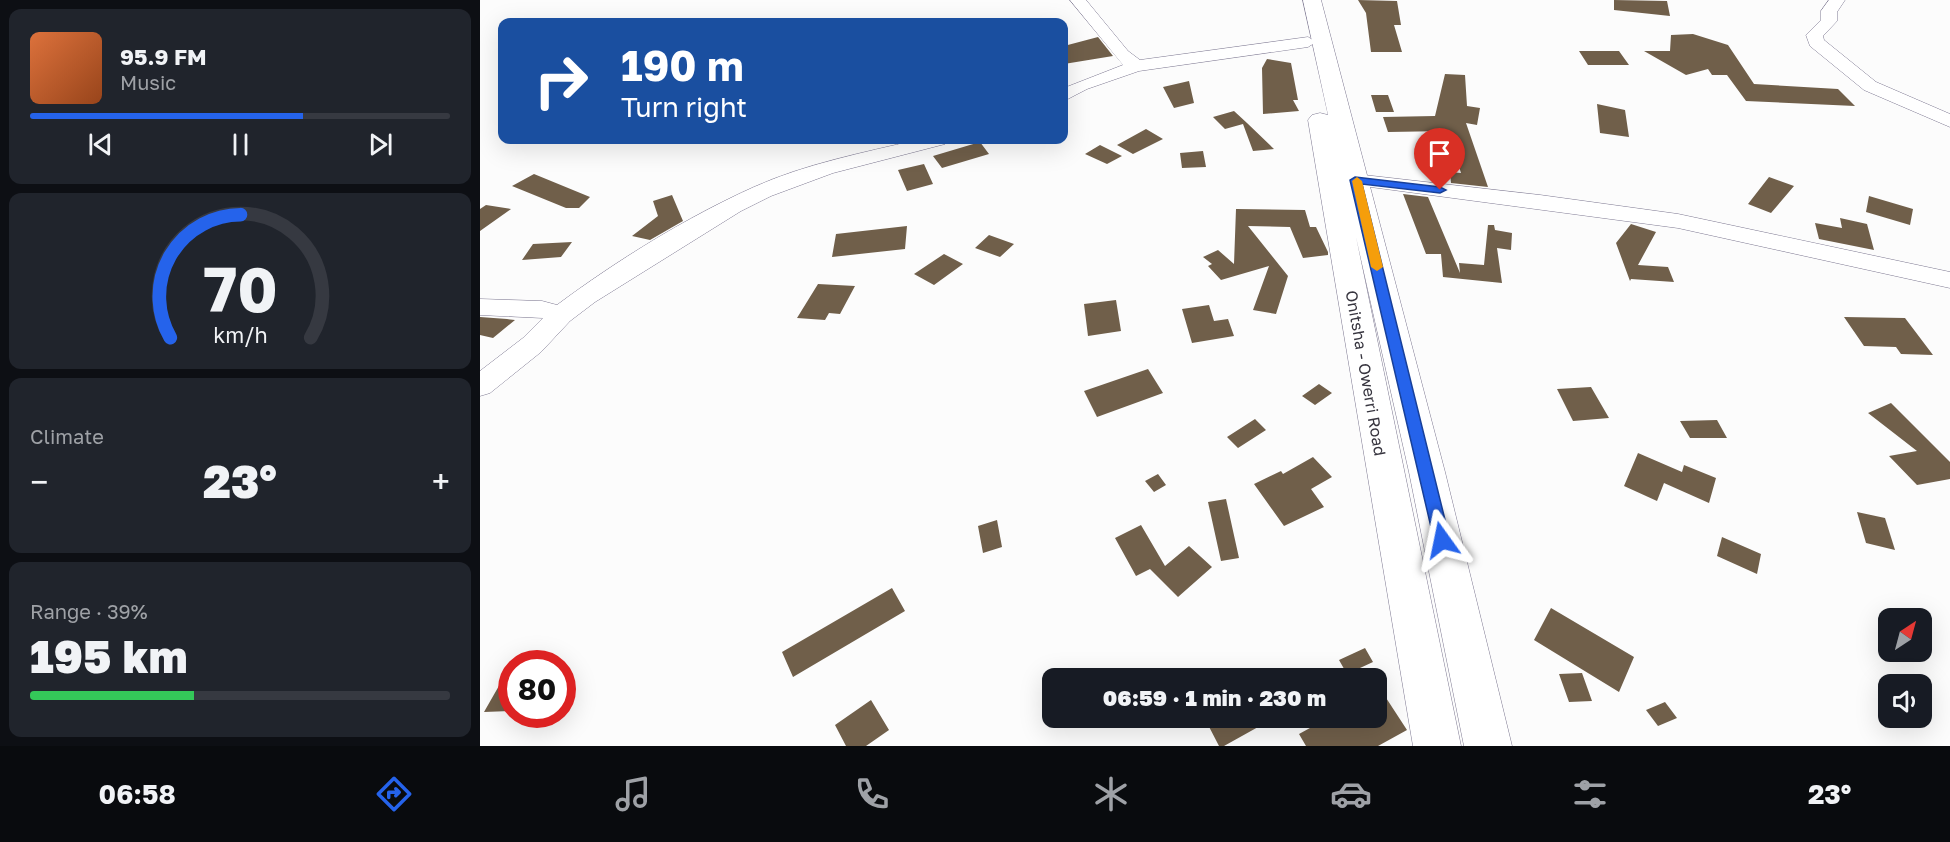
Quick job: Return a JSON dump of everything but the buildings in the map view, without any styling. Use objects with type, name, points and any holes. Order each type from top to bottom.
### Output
[{"type":"highway","name":"Onitsha - Owerri Road","points":[[1299,0],[1381,455],[1437,746]]},
{"type":"highway","name":"Onitsha - Owerri Road","points":[[1312,0],[1427,472],[1488,746]]},
{"type":"street","points":[[1078,0],[1122,55],[1136,66]]},
{"type":"street","points":[[1837,0],[1829,11],[1829,21],[1814,34],[1816,42],[1870,86],[1950,121]]},
{"type":"street","points":[[1068,93],[1081,85],[1136,66],[1308,42]]},
{"type":"street","points":[[480,386],[532,345],[561,315],[659,249],[763,191],[826,169],[923,144]]},
{"type":"street","points":[[1355,180],[1594,207],[1726,230],[1885,268],[1950,280]]},
{"type":"street","points":[[480,307],[542,309],[561,315]]},
{"type":"slow traffic","points":[[1357,181],[1355,180],[1377,267]]},
{"type":"route","points":[[1440,190],[1355,180],[1442,540]]}]
